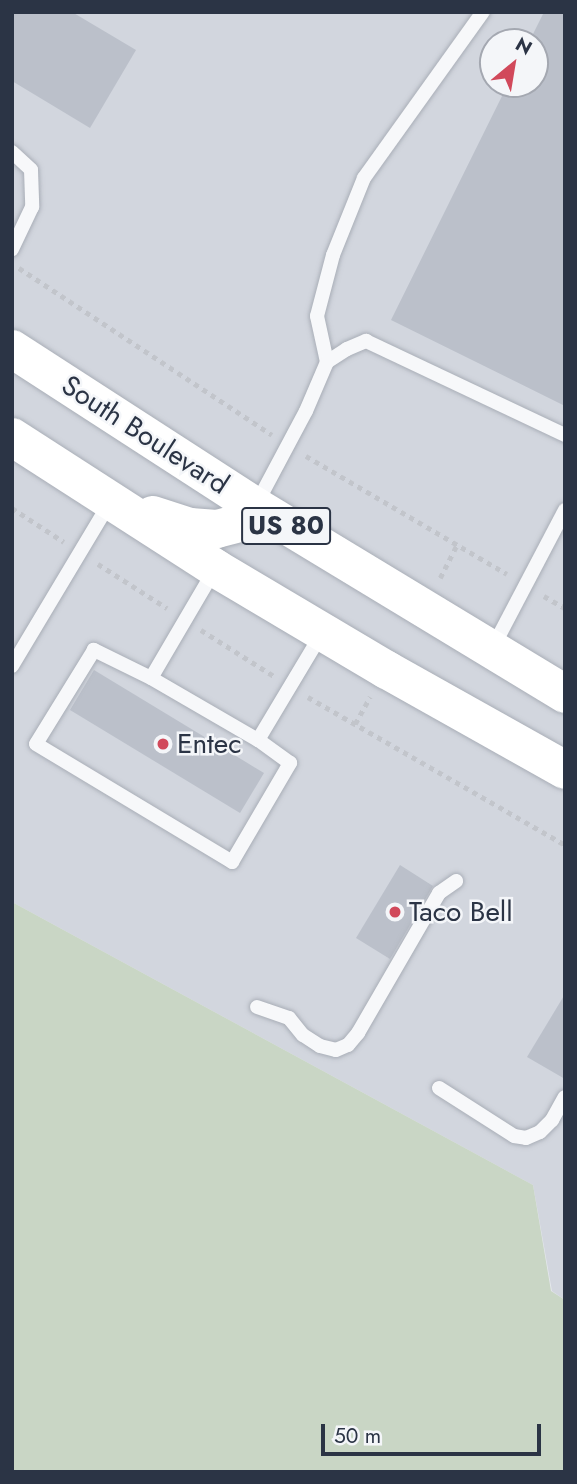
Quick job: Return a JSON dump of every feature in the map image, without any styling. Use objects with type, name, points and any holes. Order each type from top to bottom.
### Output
[{"type":"highway","name":"South Boulevard","points":[[12,349],[255,506],[565,694]]},
{"type":"highway","name":"US 80","points":[[14,443],[322,632],[565,770]]},
{"type":"highway","points":[[57,467],[159,517],[190,527],[217,529],[239,523],[255,506]]},
{"type":"lane","points":[[327,362],[317,316],[333,255],[364,178],[483,12]]},
{"type":"lane","points":[[12,152],[31,170],[32,207],[12,249]]},
{"type":"lane","points":[[255,506],[306,411],[327,362],[366,341],[565,435]]},
{"type":"lane","points":[[12,666],[111,501]]},
{"type":"lane","points":[[491,651],[565,510]]},
{"type":"lane","points":[[150,678],[215,568]]},
{"type":"lane","points":[[258,740],[322,632]]},
{"type":"lane","points":[[94,650],[150,678],[258,740],[290,762],[232,862],[36,744],[94,650]]},
{"type":"lane","points":[[257,1007],[289,1018],[303,1035],[320,1046],[336,1050],[348,1045],[358,1033],[439,893],[456,881]]},
{"type":"lane","points":[[439,1088],[514,1136],[526,1138],[540,1132],[552,1120],[565,1097]]},
{"type":"shaded area","points":[[12,12],[565,12],[565,1300],[552,1291],[533,1185],[12,902]]},
{"type":"green space","points":[[12,902],[533,1185],[551,1291],[565,1300],[565,1472],[12,1472]]},
{"type":"building","points":[[12,12],[72,12],[136,50],[90,128],[12,81]]},
{"type":"building","points":[[544,12],[565,12],[565,406],[391,320],[501,98],[549,98],[549,28],[536,28]]},
{"type":"building","points":[[94,670],[264,773],[240,813],[70,710]]},
{"type":"building","name":"Taco Bell","points":[[400,865],[433,886],[390,959],[356,938]]},
{"type":"building","points":[[565,994],[565,1079],[527,1057]]},
{"type":"place","name":"Entec","points":[[163,744]]},
{"type":"place","name":"Taco Bell","points":[[395,912]]}]
